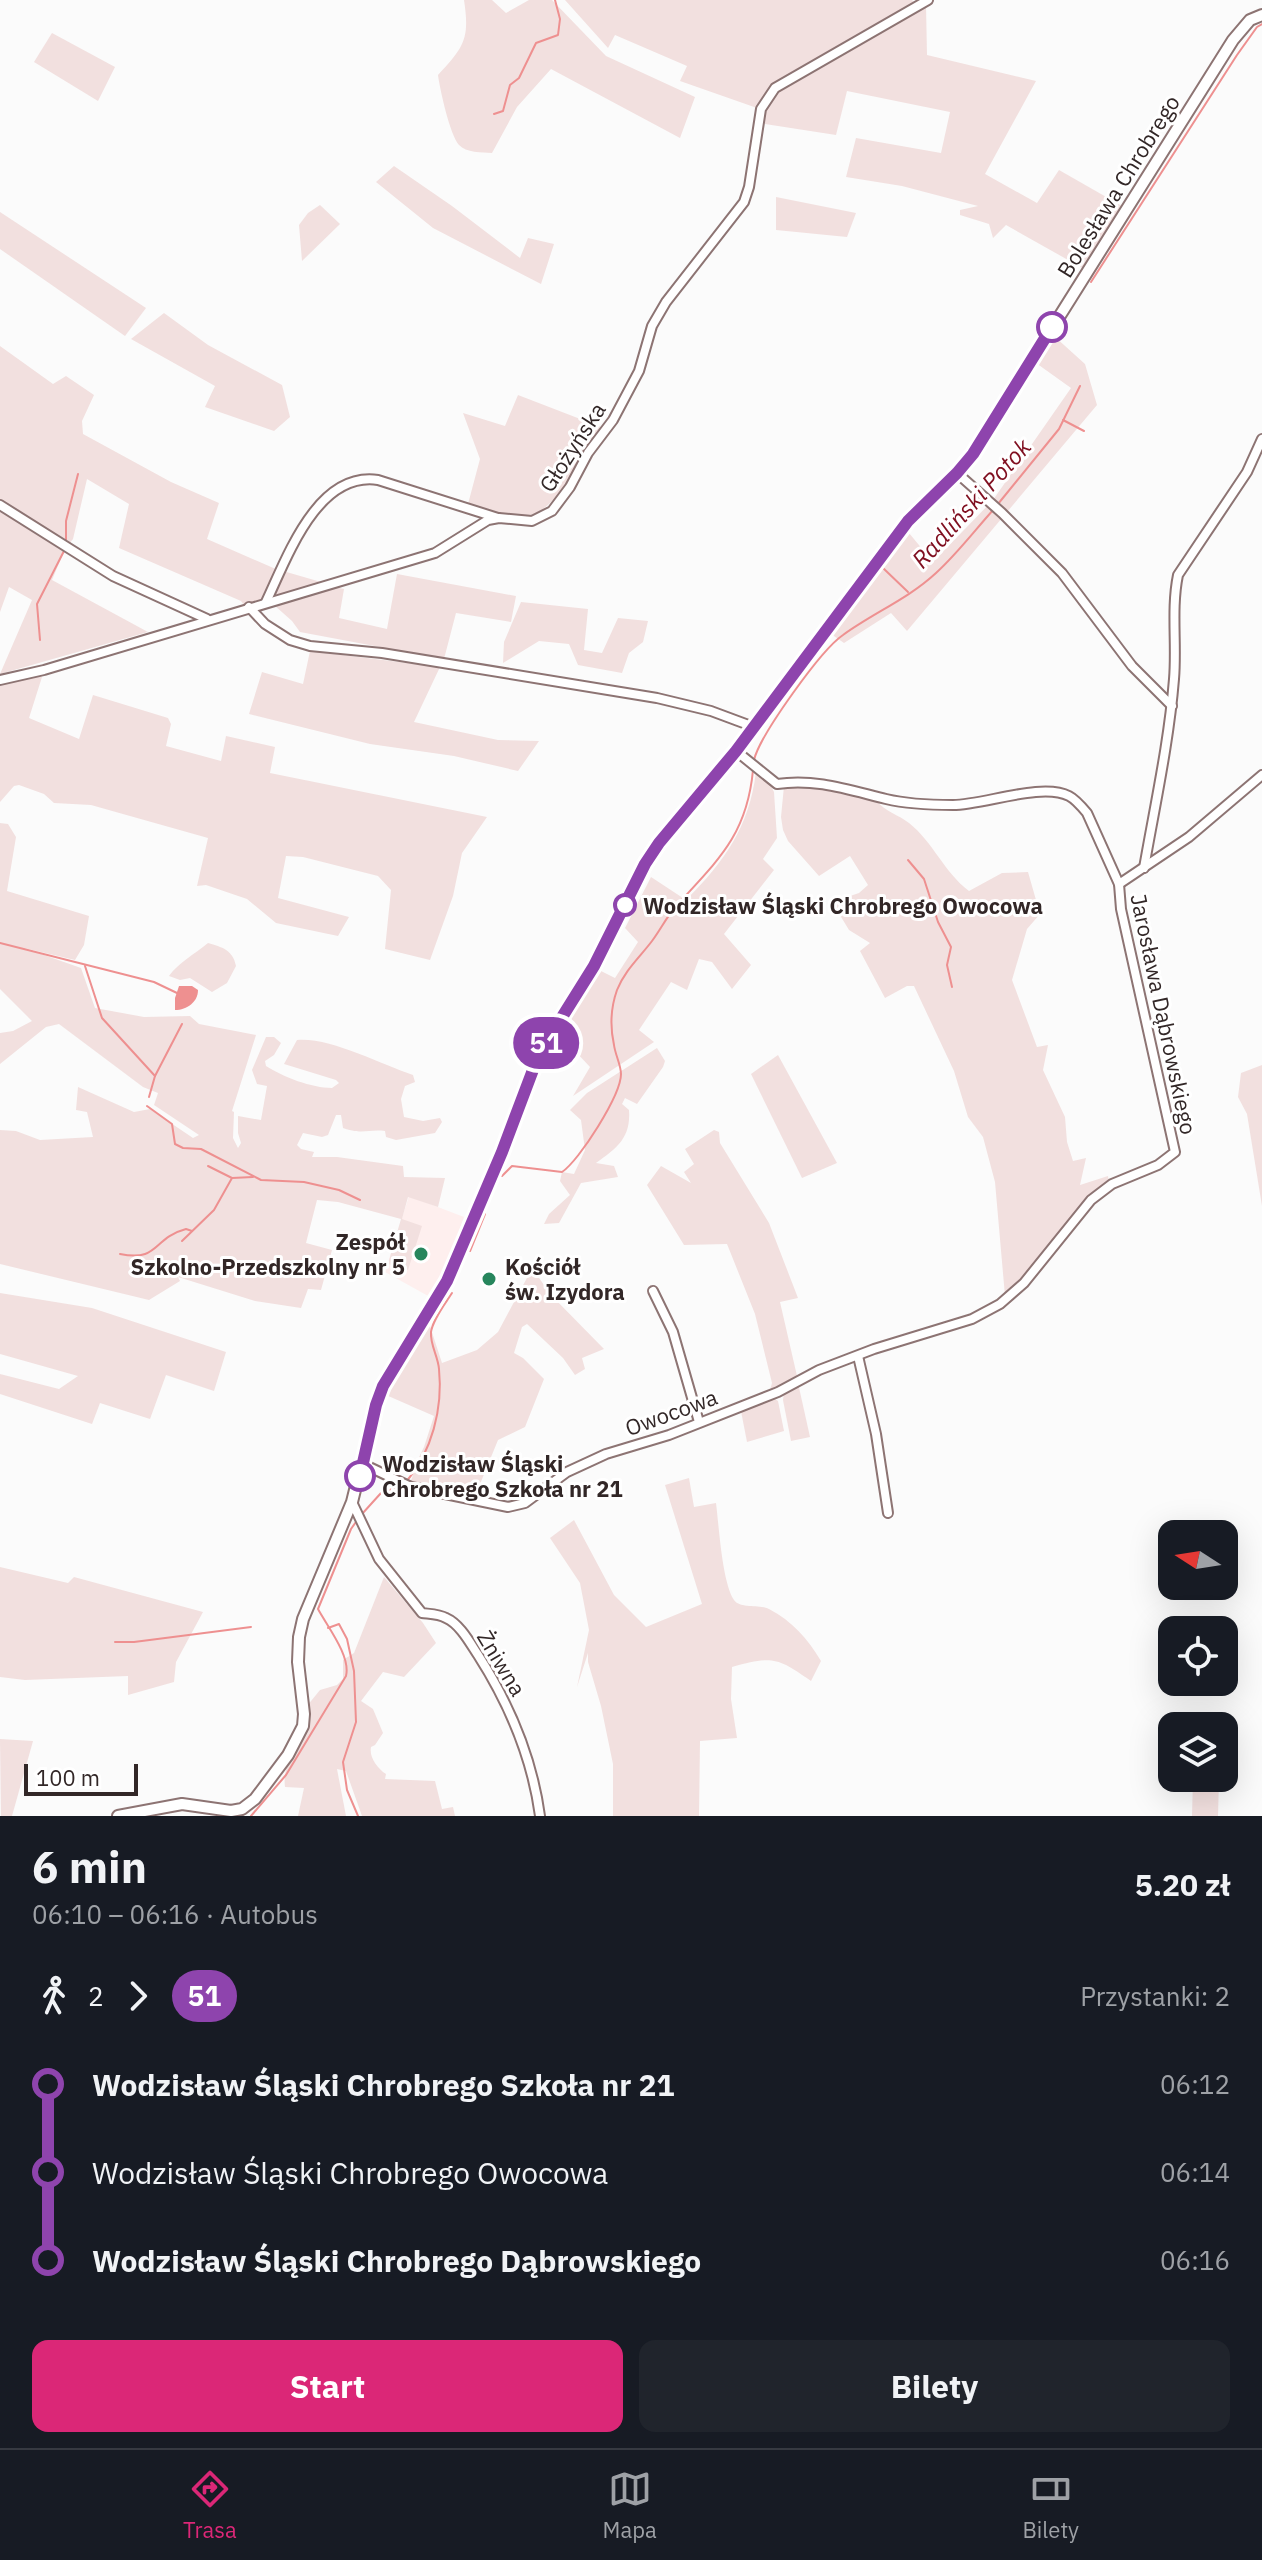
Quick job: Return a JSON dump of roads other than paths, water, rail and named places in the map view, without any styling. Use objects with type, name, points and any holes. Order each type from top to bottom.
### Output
[{"type":"street","name":"Głożyńska","points":[[0,680],[44,670],[435,553],[488,520],[532,521],[552,511],[613,420],[639,371],[652,326],[666,302],[744,202],[761,109],[775,88],[928,0]]},
{"type":"street","name":"Bolesława Chrobrego","points":[[118,1816],[182,1804],[242,1812],[271,1779],[299,1736],[304,1714],[298,1662],[303,1619],[352,1502],[383,1386],[447,1281],[539,1054],[594,966],[645,864],[736,751],[908,521],[957,473],[1019,381],[1233,40],[1250,20],[1262,15]]},
{"type":"street","name":"Jarosława Dąbrowskiego","points":[[1119,884],[1128,875],[1144,868],[1172,706],[1178,575],[1247,472],[1262,439]]},
{"type":"street","points":[[957,473],[1062,573],[1132,666],[1172,706]]},
{"type":"street","points":[[266,602],[315,508],[336,489],[362,478],[378,480],[499,518]]},
{"type":"street","points":[[0,505],[113,576],[208,619]]},
{"type":"street","points":[[249,607],[265,624],[290,640],[310,646],[382,653],[657,698],[711,711],[754,727]]},
{"type":"street","name":"Jarosława Dąbrowskiego","points":[[736,751],[777,784],[796,781],[825,784],[905,802],[974,805],[1043,792],[1068,795],[1087,813],[1119,884],[1121,909],[1175,1152]]},
{"type":"street","points":[[1144,868],[1189,837],[1262,775]]},
{"type":"street","name":"Owocowa","points":[[363,1464],[411,1487],[508,1507],[525,1503],[580,1466],[778,1392],[819,1370],[972,1319],[1000,1304],[1024,1283],[1091,1200],[1112,1184],[1158,1165],[1175,1152]]},
{"type":"street","points":[[653,1291],[673,1332],[699,1422]]},
{"type":"street","points":[[858,1356],[876,1434],[888,1513]]},
{"type":"street","name":"Żniwna","points":[[352,1502],[379,1559],[422,1613],[447,1618],[467,1637],[496,1684],[517,1726],[536,1788],[540,1816]]},
{"type":"waterway","points":[[494,114],[503,111],[510,85],[519,78],[536,43],[558,35],[560,19],[555,0]]},
{"type":"waterway","points":[[1091,282],[1237,55],[1262,24]]},
{"type":"waterway","name":"Radliński Potok","points":[[998,504],[1059,429],[1080,386]]},
{"type":"waterway","points":[[1063,420],[1084,431]]},
{"type":"waterway","points":[[66,541],[66,521],[78,474]]},
{"type":"waterway","name":"Radliński Potok","points":[[754,760],[779,713],[833,644],[936,573],[994,509]]},
{"type":"waterway","points":[[40,640],[37,604],[65,549]]},
{"type":"waterway","points":[[883,568],[908,592]]},
{"type":"waterway","name":"Radliński Potok","points":[[502,1176],[512,1166],[562,1172],[598,1127],[614,1097],[621,1074],[612,1031],[612,1010],[620,983],[673,909],[728,845],[744,812],[753,770]]},
{"type":"waterway","points":[[908,860],[924,879],[938,922],[951,947],[947,965],[952,987]]},
{"type":"waterway","points":[[0,943],[154,982],[177,993]]},
{"type":"waterway","points":[[85,966],[102,1018],[155,1076],[149,1097]]},
{"type":"waterway","points":[[155,1076],[182,1024]]},
{"type":"waterway","points":[[147,1106],[172,1124],[175,1144],[183,1148],[201,1149],[261,1180],[304,1182],[339,1190],[360,1200]]},
{"type":"waterway","points":[[208,1166],[232,1178]]},
{"type":"waterway","points":[[182,1241],[214,1210],[232,1178],[253,1177]]},
{"type":"waterway","name":"Radliński Potok","points":[[470,1251],[485,1214]]},
{"type":"waterway","points":[[120,1254],[142,1255],[175,1233],[186,1229],[192,1231]]},
{"type":"waterway","name":"Radliński Potok","points":[[406,1482],[423,1457],[434,1429],[440,1384],[431,1332],[452,1293]]},
{"type":"waterway","name":"Radliński Potok","points":[[362,1514],[381,1493],[401,1486]]},
{"type":"waterway","points":[[251,1816],[286,1775],[346,1676],[342,1650],[318,1609],[358,1519]]},
{"type":"waterway","name":"Radliński Potok","points":[[328,1628],[339,1624],[347,1639],[354,1671],[356,1722],[343,1762],[347,1790],[358,1816]]},
{"type":"waterway","points":[[115,1642],[251,1627]]},
{"type":"place","name":"Wodzisław Śląski Chrobrego Owocowa","points":[[625,905]]},
{"type":"place","name":"Zespół Szkolno-Przedszkolny nr 5","points":[[421,1254]]},
{"type":"place","name":"Kościół św. Izydora","points":[[489,1279]]},
{"type":"place","name":"Wodzisław Śląski Chrobrego Szkoła nr 21","points":[[360,1476]]}]
